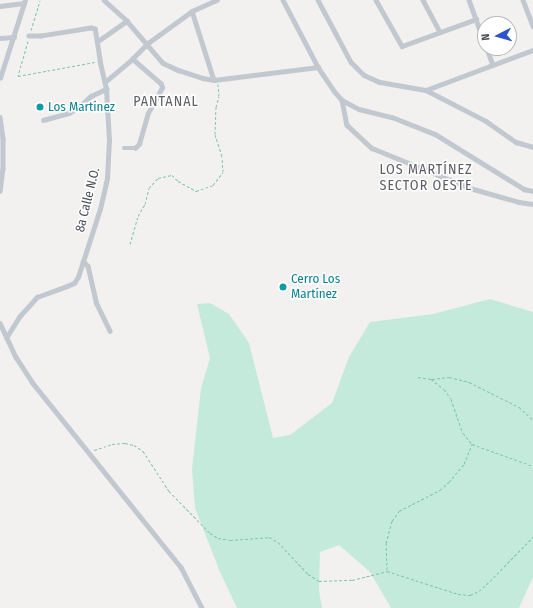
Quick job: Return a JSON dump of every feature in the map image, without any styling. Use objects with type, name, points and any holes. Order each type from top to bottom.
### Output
[{"type":"street","points":[[104,0],[127,20],[148,43],[163,63],[171,68],[203,78],[216,80],[318,67]]},
{"type":"street","points":[[105,82],[148,43],[192,11],[217,0]]},
{"type":"street","points":[[283,0],[318,67],[342,100],[352,106],[392,117],[435,134],[524,189],[533,191]]},
{"type":"street","points":[[318,0],[351,62],[364,75],[380,82],[426,90],[486,121],[516,142],[533,147]]},
{"type":"street","points":[[376,0],[402,46],[476,19],[469,0]]},
{"type":"street","points":[[423,0],[440,32]]},
{"type":"street","points":[[523,0],[533,26]]},
{"type":"street","points":[[0,6],[24,2],[0,78]]},
{"type":"street","points":[[192,11],[216,80]]},
{"type":"street","points":[[98,41],[127,20]]},
{"type":"street","name":"8a Calle N.O.","points":[[6,338],[19,317],[38,297],[74,282],[83,261],[107,178],[109,141],[106,89],[95,29],[91,28],[41,36],[29,36]]},
{"type":"street","points":[[0,38],[14,37]]},
{"type":"street","points":[[426,90],[533,50]]},
{"type":"street","points":[[490,56],[493,65]]},
{"type":"street","points":[[124,148],[135,148],[139,144],[148,113],[162,88],[161,84],[132,59]]},
{"type":"street","points":[[43,120],[69,113],[79,107],[91,96],[106,89]]},
{"type":"street","points":[[342,100],[347,125],[372,148],[416,168],[470,188],[519,202],[533,204]]},
{"type":"street","points":[[0,117],[3,139],[3,168],[0,191]]},
{"type":"street","points":[[83,261],[88,266],[96,302],[110,331]]},
{"type":"street","points":[[0,323],[6,338],[32,382],[90,452],[181,567],[202,608]]},
{"type":"path","points":[[18,76],[100,62]]},
{"type":"path","points":[[130,244],[138,216],[146,204],[149,188],[158,178],[172,175],[178,181],[196,191],[213,185],[223,172],[222,156],[215,134],[216,107],[219,96],[216,80]]},
{"type":"path","points":[[418,377],[431,379],[449,377],[470,382],[519,408],[533,420]]},
{"type":"path","points":[[431,379],[444,389],[451,399],[463,433],[472,444],[533,466]]},
{"type":"path","points":[[90,452],[112,444],[125,442],[134,445],[143,451],[169,491],[210,533],[218,538],[230,540],[269,537],[278,542],[308,574],[320,581],[352,580],[388,571],[458,594],[470,595],[479,591],[490,581],[533,537]]},
{"type":"path","points":[[388,571],[386,562],[386,543],[392,521],[399,511],[440,490],[449,482],[464,464],[472,444]]},
{"type":"green space","points":[[490,299],[533,312],[533,577],[519,608],[391,608],[370,572],[339,545],[320,552],[319,591],[322,608],[237,608],[220,572],[195,508],[192,469],[201,388],[210,358],[197,304],[210,303],[229,314],[249,343],[273,438],[290,435],[332,403],[349,357],[370,322],[433,314]]},
{"type":"place","name":"Los Martínez","points":[[40,107]]},
{"type":"place","name":"Cerro Los Martínez","points":[[283,287]]},
{"type":"district","name":"PANTANAL","points":[[166,102]]},
{"type":"district","name":"LOS MARTÍNEZ SECTOR OESTE","points":[[426,178]]}]
